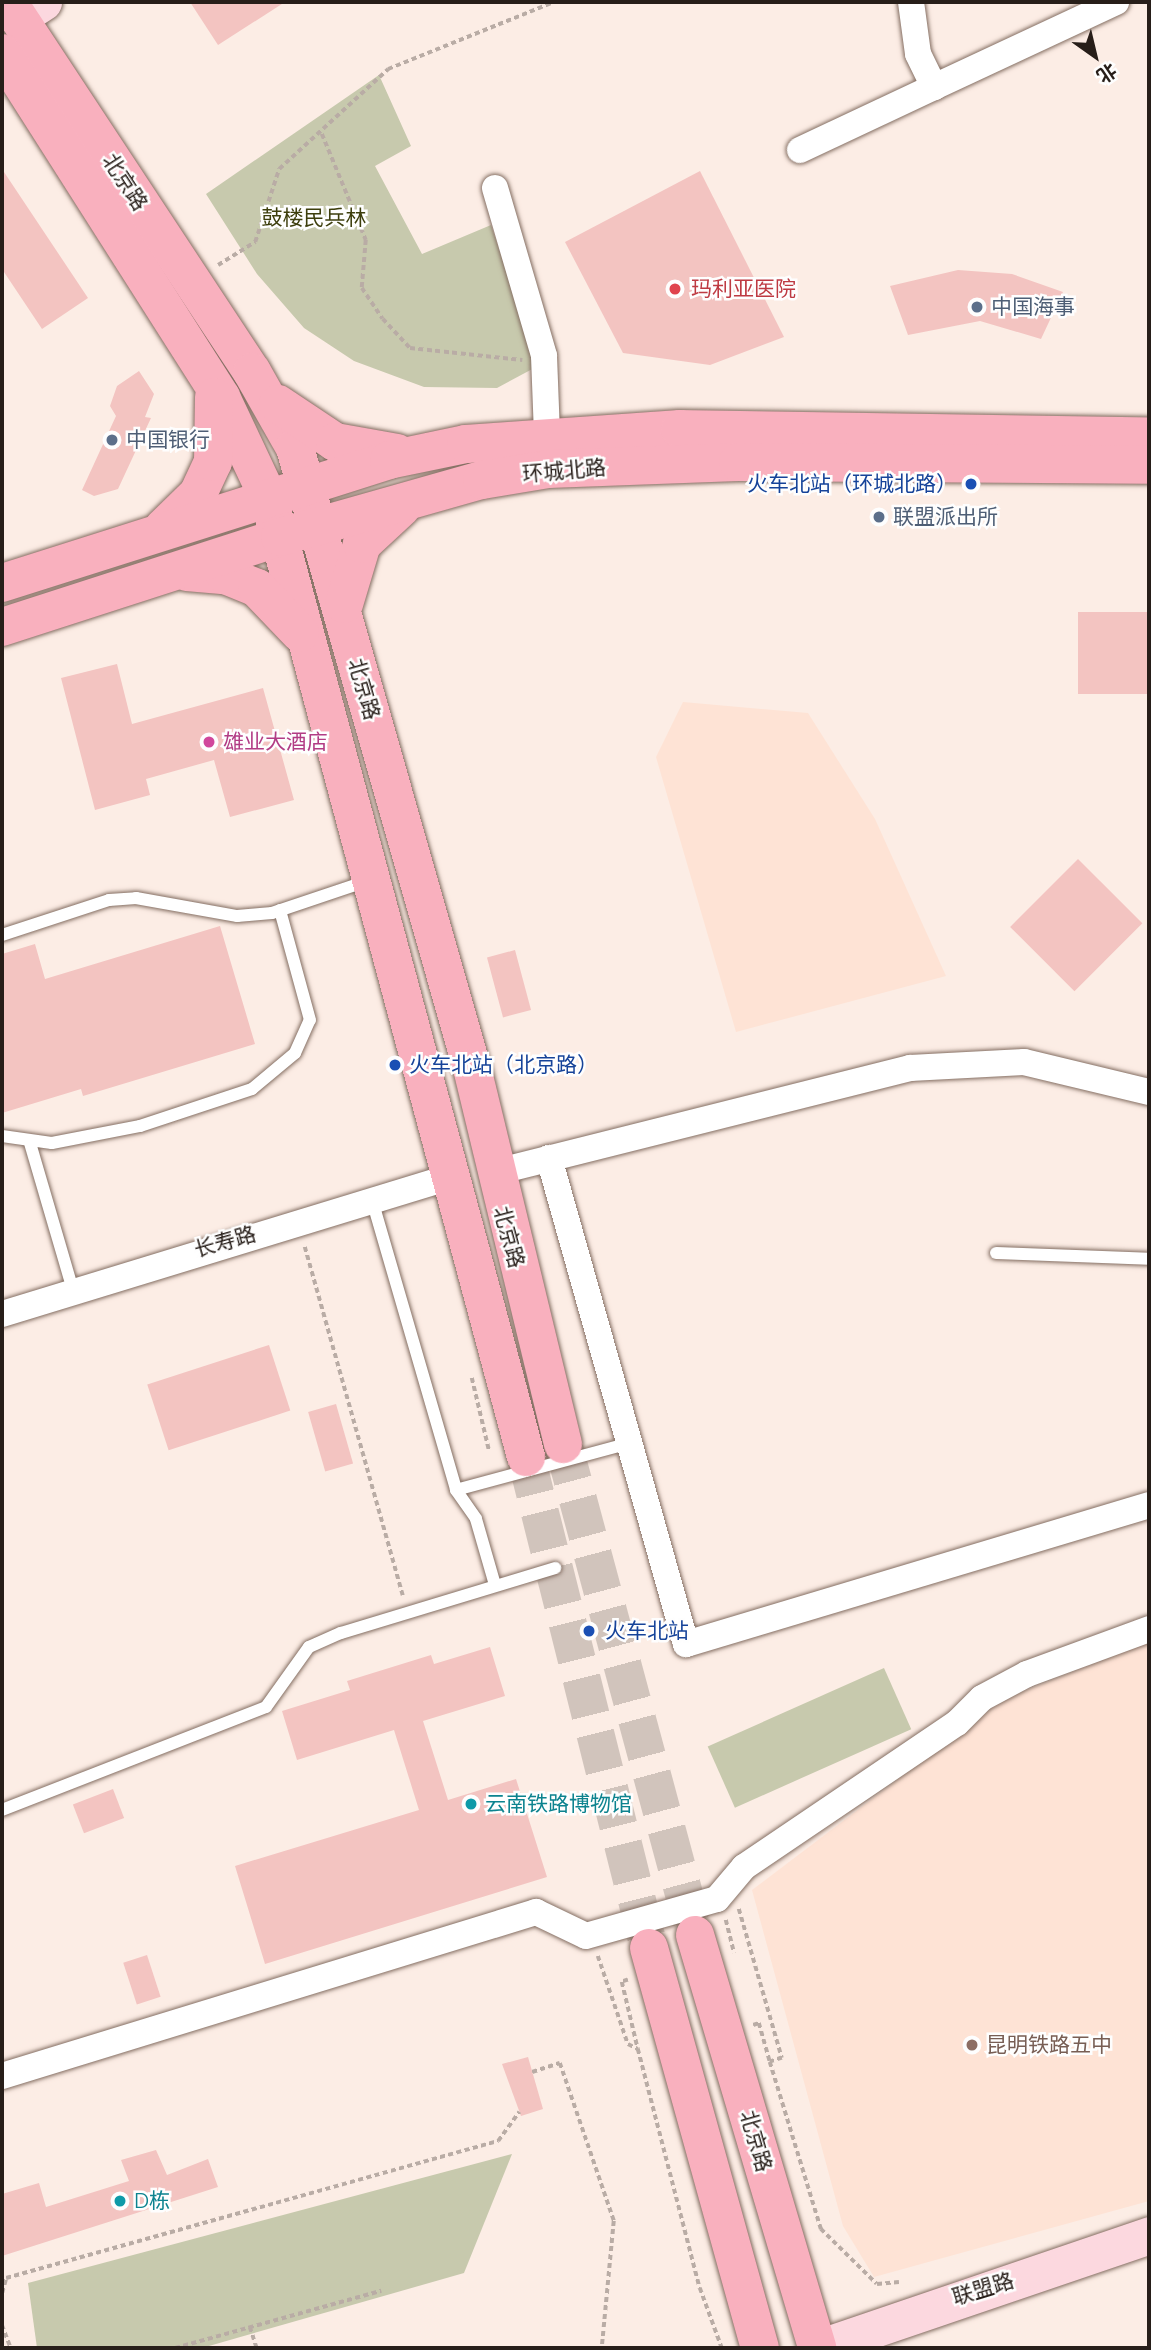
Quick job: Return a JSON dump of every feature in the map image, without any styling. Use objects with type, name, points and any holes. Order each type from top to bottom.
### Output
[{"type":"main road","name":"北京路","points":[[18,5],[191,282],[253,372],[309,485],[472,1068],[492,1173],[563,1444]]},
{"type":"main road","name":"北京路","points":[[2,52],[205,372],[269,499],[526,1457]]},
{"type":"main road","points":[[146,536],[184,510],[213,462],[217,416],[205,372]]},
{"type":"main road","points":[[253,372],[282,408],[326,438],[379,453],[430,451]]},
{"type":"main road","name":"环城北路","points":[[2,583],[309,485],[430,451],[547,434],[680,429],[1149,436]]},
{"type":"main road","name":"环城北路","points":[[2,628],[280,537],[414,499],[548,469],[738,462],[1149,465]]},
{"type":"main road","points":[[344,617],[347,579],[362,544],[414,499]]},
{"type":"main road","points":[[171,573],[207,572],[257,588],[283,610],[306,642]]},
{"type":"main road","name":"北京路","points":[[695,1934],[817,2348]]},
{"type":"main road","points":[[640,1964],[760,2348]]},
{"type":"street","points":[[911,2],[918,54],[934,87]]},
{"type":"street","points":[[800,150],[1116,2]]},
{"type":"street","points":[[495,188],[544,356],[547,434]]},
{"type":"street","points":[[492,1173],[910,1068],[964,1061],[1024,1062],[1149,1092]]},
{"type":"street","points":[[549,1158],[627,1444],[686,1644],[1149,1505]]},
{"type":"street","name":"长寿路","points":[[2,1314],[298,1220],[450,1177]]},
{"type":"street","points":[[2,2076],[536,1912],[586,1936],[717,1899],[744,1867],[957,1723],[982,1698],[1027,1674],[1149,1629]]},
{"type":"street","name":"联盟路","points":[[817,2348],[1149,2235]]},
{"type":"lane","points":[[2,934],[136,898],[237,916],[281,910],[370,880]]},
{"type":"lane","points":[[2,1136],[30,1143],[140,1126],[231,1099],[295,1053],[310,1020],[281,910]]},
{"type":"lane","points":[[30,1143],[73,1290]]},
{"type":"lane","points":[[372,1199],[456,1490],[476,1519],[495,1585]]},
{"type":"lane","points":[[996,1253],[1149,1259]]},
{"type":"lane","points":[[456,1490],[627,1444]]},
{"type":"lane","points":[[2,1810],[266,1707],[309,1647],[407,1612],[555,1568]]},
{"type":"path","points":[[191,282],[255,242],[279,169],[322,134],[342,107],[388,69],[554,2]]},
{"type":"path","points":[[322,134],[366,240],[362,288],[410,348],[507,362],[544,356]]},
{"type":"path","points":[[298,1220],[407,1612]]},
{"type":"path","points":[[726,1890],[737,1903],[782,2058],[769,2062]]},
{"type":"path","points":[[586,1936],[628,2044],[639,2049]]},
{"type":"path","points":[[640,1964],[622,1982],[700,2288],[722,2348]]},
{"type":"path","points":[[751,2025],[759,2023],[821,2230],[877,2284],[900,2282]]},
{"type":"path","points":[[532,2072],[560,2063],[614,2221],[602,2348]]},
{"type":"path","points":[[2,2293],[6,2278],[499,2141],[519,2112]]},
{"type":"path","points":[[175,2348],[381,2291]]},
{"type":"path","points":[[2,2325],[10,2348]]},
{"type":"path","points":[[250,2328],[257,2348]]},
{"type":"shaded area","points":[[683,702],[808,713],[875,819],[946,976],[736,1032],[656,757]]},
{"type":"shaded area","name":"昆明铁路五中","points":[[1149,1642],[1149,2201],[874,2277],[843,2226],[752,1890],[1004,1699]]},
{"type":"green space","name":"鼓楼民兵林","points":[[379,75],[411,146],[375,166],[422,254],[491,225],[538,366],[497,388],[424,387],[354,361],[304,328],[257,274],[206,194]]},
{"type":"green space","points":[[884,1668],[911,1729],[735,1808],[708,1747]]},
{"type":"green space","points":[[512,2154],[464,2273],[202,2348],[37,2348],[28,2283]]},
{"type":"building","points":[[190,2],[285,2],[218,45]]},
{"type":"building","points":[[2,169],[88,298],[42,329],[2,269]]},
{"type":"building","name":"玛利亚医院","points":[[700,171],[784,337],[710,365],[623,353],[565,242]]},
{"type":"building","name":"中国海事","points":[[958,270],[1012,274],[1063,292],[1041,339],[980,321],[908,335],[890,286]]},
{"type":"building","points":[[139,371],[154,394],[145,417],[151,418],[118,489],[94,496],[82,490],[116,416],[110,406],[117,386]]},
{"type":"building","points":[[1078,612],[1149,612],[1149,694],[1078,694]]},
{"type":"building","points":[[117,664],[132,724],[263,688],[294,800],[230,817],[214,760],[146,779],[150,795],[95,810],[61,678]]},
{"type":"building","points":[[1078,859],[1142,923],[1074,991],[1010,927]]},
{"type":"building","points":[[220,926],[255,1044],[83,1096],[81,1089],[2,1113],[2,954],[35,944],[45,979]]},
{"type":"building","points":[[515,950],[531,1010],[503,1017],[487,958]]},
{"type":"building","points":[[269,1345],[290,1411],[169,1450],[147,1385]]},
{"type":"building","points":[[336,1404],[353,1464],[325,1472],[308,1412]]},
{"type":"building","name":"云南铁路博物馆","points":[[490,1647],[505,1696],[423,1721],[448,1800],[516,1779],[547,1877],[265,1964],[235,1866],[419,1810],[394,1730],[297,1760],[282,1711],[350,1690],[347,1681],[431,1655],[434,1664]]},
{"type":"building","points":[[113,1789],[124,1818],[84,1833],[73,1804]]},
{"type":"building","points":[[147,1955],[161,1997],[137,2005],[123,1963]]},
{"type":"building","points":[[528,2057],[543,2109],[521,2116],[502,2064]]},
{"type":"building","name":"D栋","points":[[156,2150],[167,2175],[208,2159],[218,2187],[2,2256],[2,2194],[39,2183],[46,2207],[129,2181],[121,2160]]},
{"type":"tunnel","points":[[563,1444],[695,1935]]},
{"type":"tunnel","points":[[526,1457],[649,1948]]},
{"type":"place","name":"玛利亚医院","points":[[675,289]]},
{"type":"place","name":"中国海事","points":[[977,307]]},
{"type":"place","name":"中国银行","points":[[112,440]]},
{"type":"place","name":"火车北站（环城北路）","points":[[971,484]]},
{"type":"place","name":"联盟派出所","points":[[879,517]]},
{"type":"place","name":"雄业大酒店","points":[[209,742]]},
{"type":"place","name":"火车北站（北京路）","points":[[395,1065]]},
{"type":"place","name":"火车北站","points":[[589,1631]]},
{"type":"place","name":"云南铁路博物馆","points":[[471,1804]]},
{"type":"place","name":"昆明铁路五中","points":[[972,2045]]},
{"type":"place","name":"D栋","points":[[120,2201]]}]
